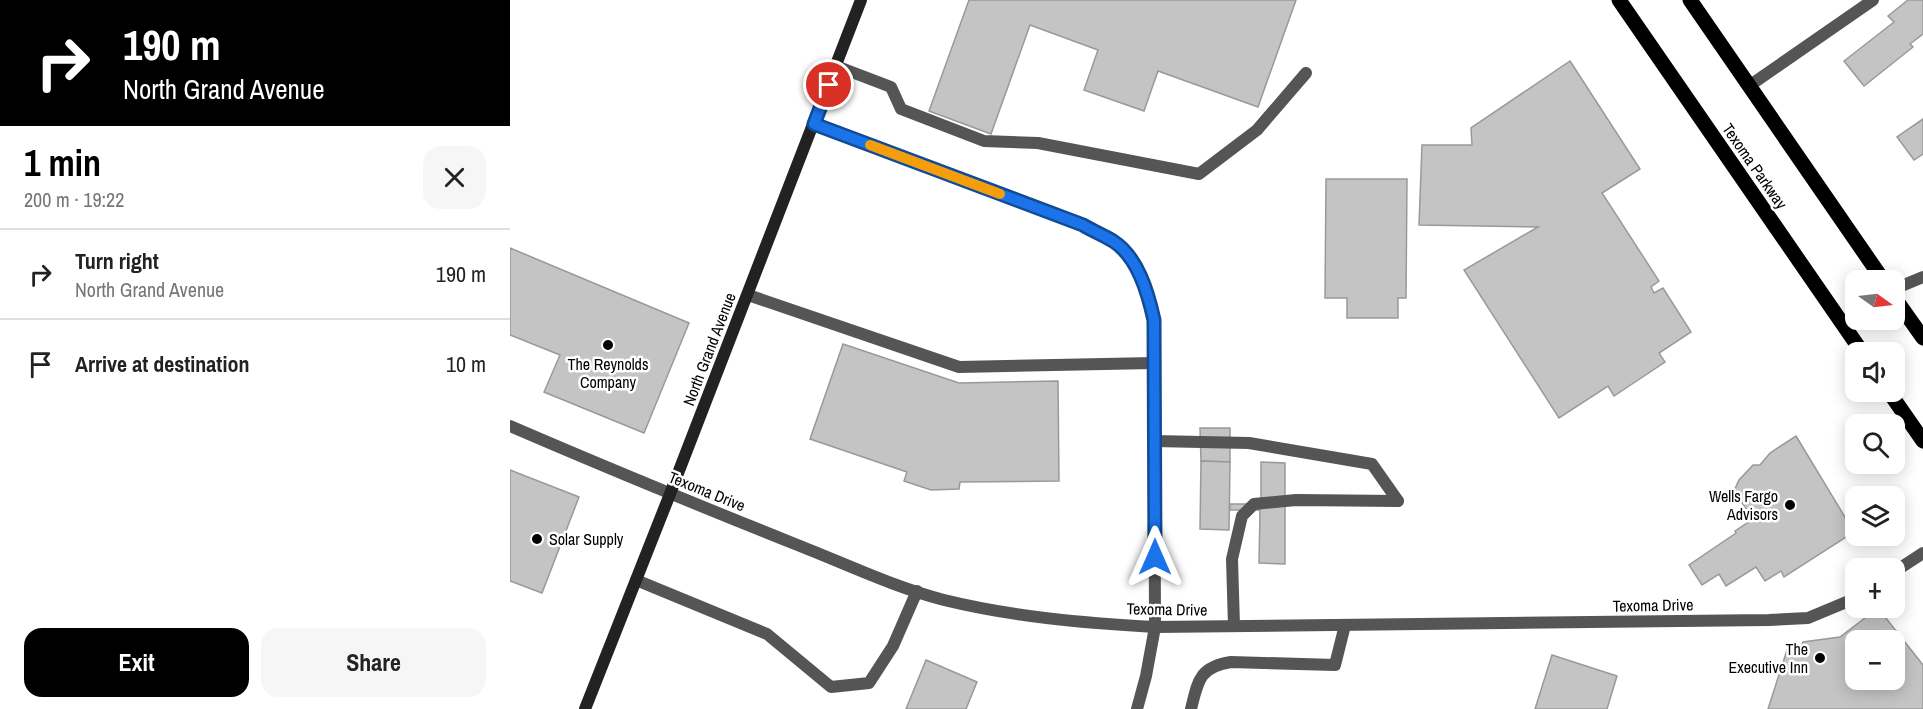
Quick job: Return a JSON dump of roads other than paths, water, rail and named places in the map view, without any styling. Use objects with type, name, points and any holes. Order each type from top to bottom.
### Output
[{"type":"main road","name":"North Grand Avenue","points":[[586,704],[748,295],[861,0]]},
{"type":"main road","name":"Texoma Parkway","points":[[1619,0],[1855,342]]},
{"type":"main road","points":[[1690,0],[1876,270]]},
{"type":"main road","points":[[1905,313],[1923,338]]},
{"type":"main road","points":[[1896,402],[1923,441]]},
{"type":"street","points":[[1749,86],[1873,0]]},
{"type":"street","points":[[836,66],[891,87],[901,109],[984,141],[1038,143],[1199,174],[1257,130],[1306,73]]},
{"type":"street","points":[[814,124],[1083,225],[1115,243],[1135,266],[1148,295],[1154,320],[1155,627],[1137,709]]},
{"type":"street","points":[[1905,284],[1923,277]]},
{"type":"street","points":[[748,295],[959,367],[1154,363]]},
{"type":"street","name":"Texoma Drive","points":[[510,426],[670,494],[916,591],[941,599],[1012,613],[1080,623],[1155,627],[1798,619],[1808,618],[1845,603]]},
{"type":"street","points":[[1154,441],[1249,442],[1372,464],[1398,501],[1296,500],[1254,504],[1242,516],[1232,560],[1234,626]]},
{"type":"street","points":[[1905,565],[1923,553]]},
{"type":"street","points":[[636,580],[767,634],[831,687],[869,683],[893,646],[916,591]]},
{"type":"street","points":[[1191,709],[1197,682],[1214,664],[1231,662],[1335,664],[1345,625]]},
{"type":"place","name":"The Reynolds Company","points":[[608,345]]},
{"type":"place","name":"Wells Fargo Advisors","points":[[1790,505]]},
{"type":"place","name":"Solar Supply","points":[[537,539]]},
{"type":"place","name":"The Executive Inn","points":[[1820,658]]}]
